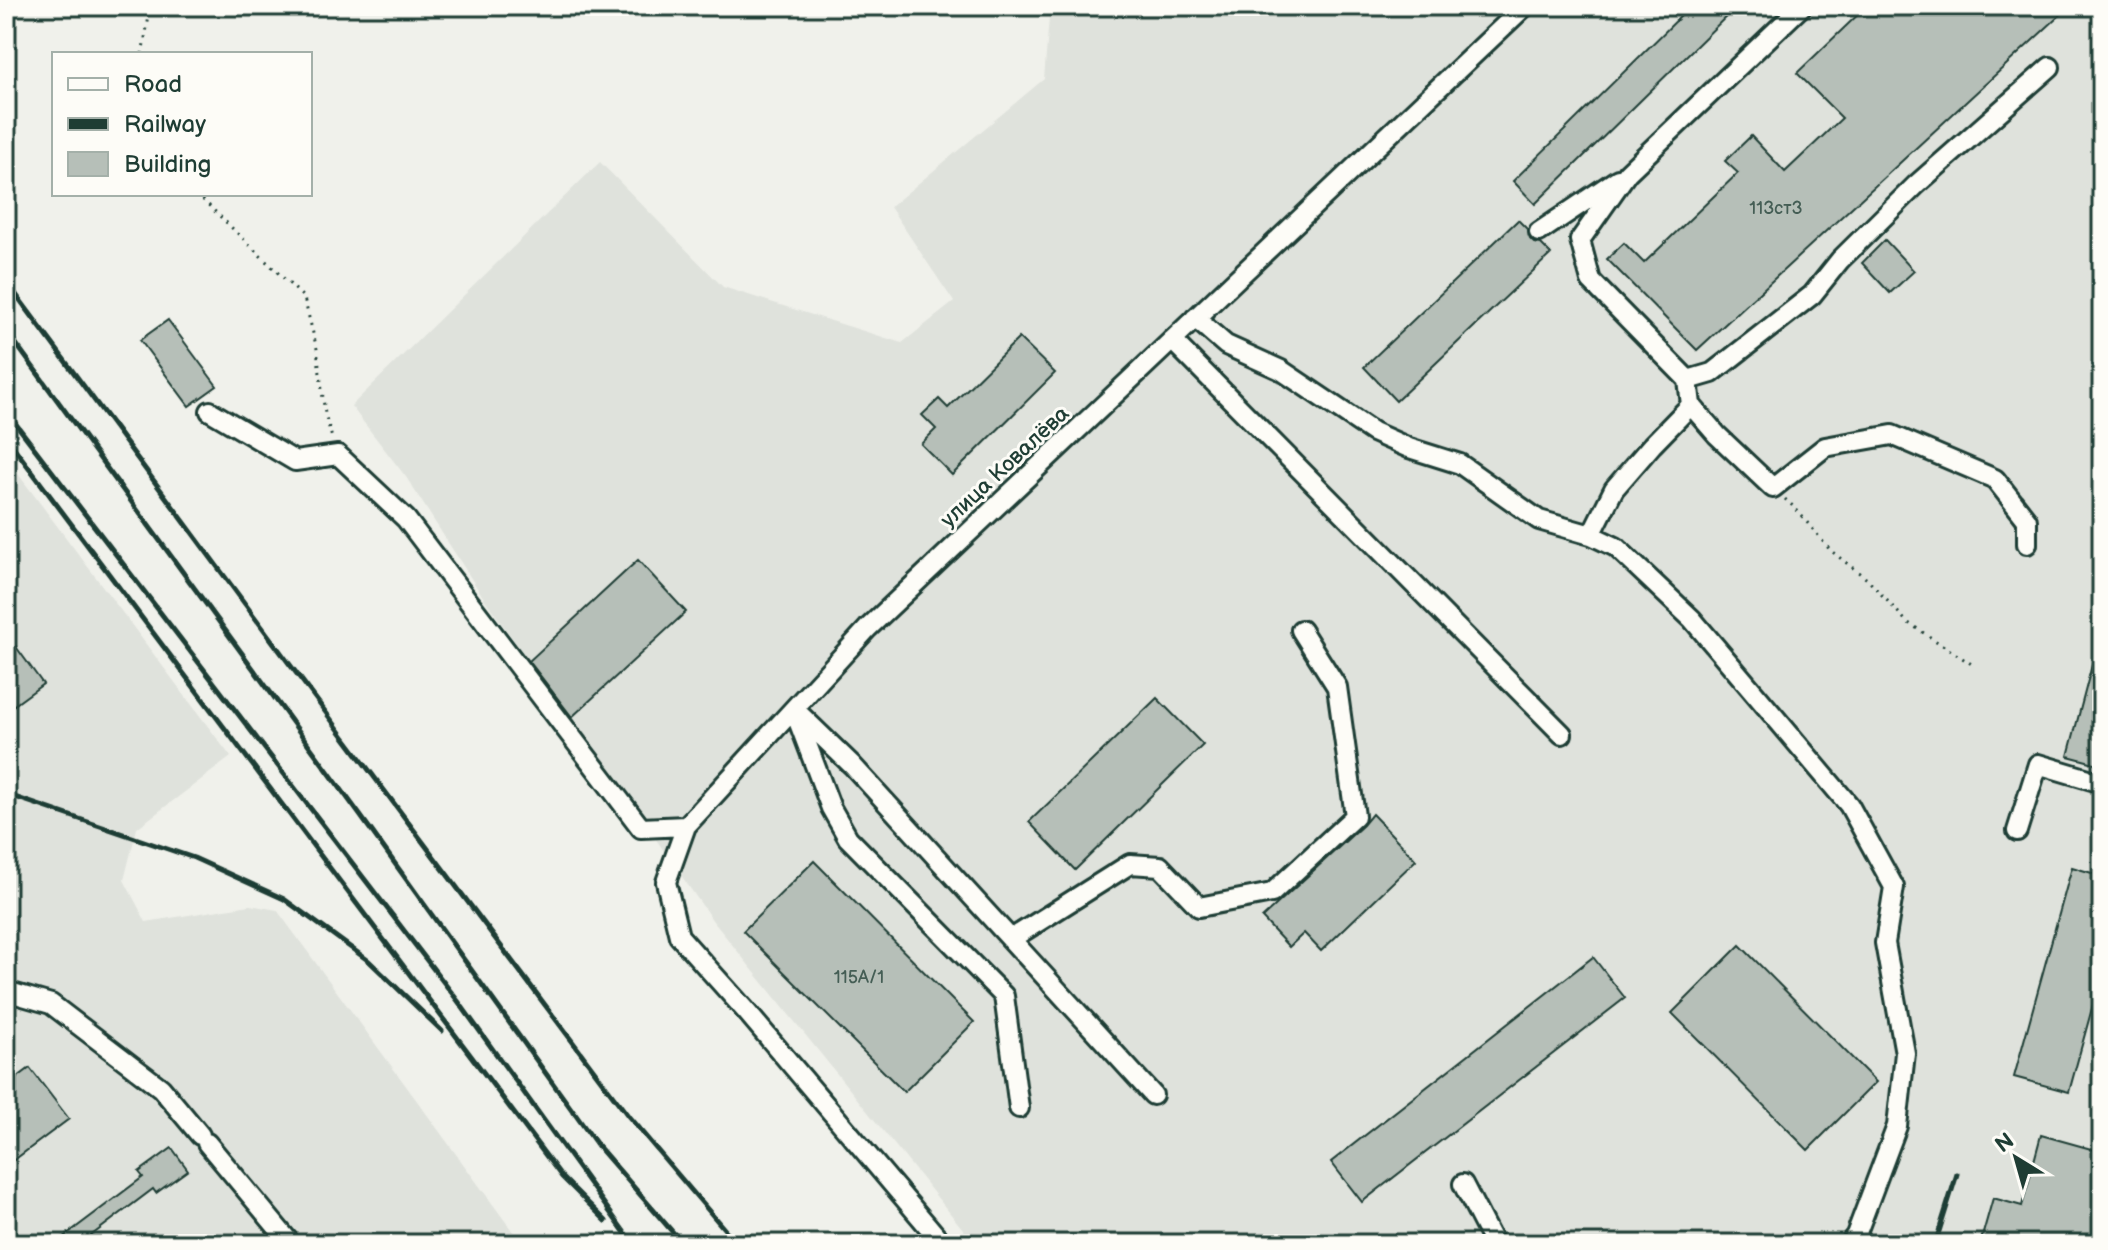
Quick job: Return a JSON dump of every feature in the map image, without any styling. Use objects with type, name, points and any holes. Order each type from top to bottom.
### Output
[{"type":"street","name":"улица Ковалёва","points":[[943,1244],[679,936],[666,882],[686,826],[868,628],[1525,6]]},
{"type":"street","points":[[1539,232],[1627,173],[1802,6]]},
{"type":"street","points":[[1688,380],[1712,373],[1812,295],[1840,260],[1916,185],[2050,67]]},
{"type":"street","points":[[1627,173],[1580,240],[1591,281],[1688,380],[1691,405],[1717,435],[1773,488],[1825,447],[1892,435],[1995,479],[2027,520],[2027,544]]},
{"type":"street","points":[[1195,318],[1226,345],[1281,370],[1373,432],[1409,448],[1460,464],[1539,520],[1591,535],[1616,547],[1692,619],[1849,805],[1894,887],[1885,943],[1905,1053],[1897,1126],[1856,1235],[1849,1244]]},
{"type":"street","points":[[1172,340],[1562,734]]},
{"type":"street","points":[[1591,535],[1614,489],[1691,405]]},
{"type":"street","points":[[210,411],[295,461],[338,455],[406,519],[641,828],[686,826]]},
{"type":"street","points":[[1011,939],[1130,864],[1160,866],[1199,907],[1272,893],[1355,816],[1337,687],[1301,630]]},
{"type":"street","points":[[794,709],[852,765],[1153,1095]]},
{"type":"street","points":[[794,709],[831,808],[848,838],[1004,996],[1019,1108]]},
{"type":"street","points":[[2017,831],[2038,764],[2102,783]]},
{"type":"street","points":[[6,993],[51,1004],[161,1088],[291,1244]]},
{"type":"street","points":[[1463,1184],[1494,1244]]},
{"type":"path","points":[[142,52],[151,6]]},
{"type":"path","points":[[199,196],[304,298],[317,349],[325,414],[338,455]]},
{"type":"path","points":[[1773,488],[1796,509],[1830,550],[1867,579],[1907,622],[1973,665]]},
{"type":"shaded area","points":[[1050,6],[2102,6],[2102,1244],[975,1244],[713,921],[485,600],[406,477],[351,406],[600,162],[723,287],[902,343],[954,302],[890,207],[1044,79]]},
{"type":"shaded area","points":[[6,458],[231,757],[137,828],[124,880],[146,922],[250,905],[277,910],[522,1244],[6,1244]]},
{"type":"building","points":[[1691,6],[1737,6],[1535,204],[1513,181]]},
{"type":"building","points":[[1867,6],[2070,6],[1697,350],[1607,259],[1624,243],[1644,263],[1738,173],[1725,161],[1751,136],[1785,172],[1842,118],[1797,73]]},
{"type":"building","points":[[1518,220],[1528,230],[1530,239],[1551,254],[1396,401],[1364,367]]},
{"type":"building","points":[[1885,240],[1914,271],[1890,293],[1862,263]]},
{"type":"building","points":[[168,320],[217,386],[189,406],[140,340]]},
{"type":"building","points":[[1019,338],[1055,373],[952,475],[921,444],[936,429],[922,415],[939,399],[948,408]]},
{"type":"building","points":[[638,560],[686,612],[572,717],[529,661]]},
{"type":"building","points":[[6,633],[43,684],[6,711]]},
{"type":"building","points":[[2097,646],[2102,646],[2102,765],[2068,756]]},
{"type":"building","points":[[1157,698],[1203,745],[1075,870],[1029,822]]},
{"type":"building","points":[[1372,814],[1416,860],[1321,951],[1304,933],[1289,947],[1262,918]]},
{"type":"building","points":[[814,861],[974,1022],[904,1092],[743,931]]},
{"type":"building","points":[[2072,867],[2102,876],[2102,972],[2069,1092],[2014,1077]]},
{"type":"building","points":[[1740,945],[1876,1082],[1808,1150],[1672,1013]]},
{"type":"building","points":[[1593,957],[1625,998],[1362,1202],[1331,1162]]},
{"type":"building","points":[[30,1068],[69,1119],[6,1166],[6,1086]]},
{"type":"building","points":[[2041,1135],[2102,1152],[2102,1244],[1980,1244],[1993,1198],[2022,1206]]},
{"type":"building","points":[[172,1148],[188,1170],[156,1193],[153,1189],[80,1244],[54,1244],[143,1177],[139,1172]]},
{"type":"railway","points":[[6,281],[629,1117],[737,1244]]},
{"type":"railway","points":[[6,330],[598,1146],[683,1244]]},
{"type":"railway","points":[[6,411],[458,1001],[633,1244]]},
{"type":"railway","points":[[6,437],[562,1177],[606,1221]]},
{"type":"railway","points":[[6,794],[194,858],[284,899],[369,961],[442,1031]]},
{"type":"railway","points":[[1935,1244],[1957,1174]]}]
